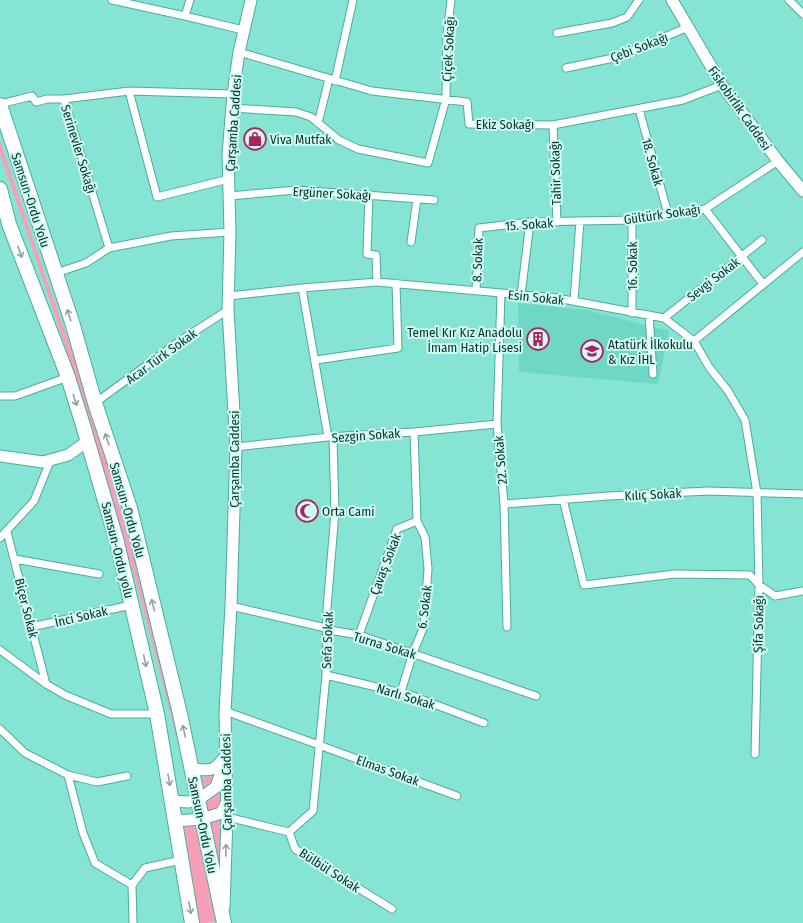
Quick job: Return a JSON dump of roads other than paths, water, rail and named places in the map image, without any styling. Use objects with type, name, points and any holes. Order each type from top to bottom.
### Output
[{"type":"highway","name":"Samsun-Ordu Yolu","points":[[0,105],[72,322],[95,404],[130,508],[180,714],[224,921]]},
{"type":"highway","name":"Samsun-Ordu yolu","points":[[0,191],[5,226],[68,377],[117,542],[157,714],[173,801],[192,923]]},
{"type":"main road","name":"Çarşamba Caddesi","points":[[224,921],[227,801],[224,711],[231,606],[236,447],[228,310],[230,196],[228,154],[238,52],[251,0]]},
{"type":"main road","name":"Fiskobirlik Caddesi","points":[[673,0],[722,85],[778,161],[801,185]]},
{"type":"main road","points":[[0,456],[43,462],[51,458],[68,455],[88,441]]},
{"type":"main road","points":[[192,769],[208,770],[216,768],[226,756]]},
{"type":"main road","points":[[173,801],[188,802],[198,800],[216,787],[226,756]]},
{"type":"main road","points":[[176,822],[202,819],[221,814],[227,801]]},
{"type":"street","points":[[112,0],[243,30]]},
{"type":"street","points":[[185,16],[190,0]]},
{"type":"street","points":[[232,108],[296,112],[311,117],[318,123],[332,80],[353,0]]},
{"type":"street","name":"Çiçek Sokağı","points":[[318,123],[339,140],[358,149],[428,163],[446,99],[447,34],[451,0]]},
{"type":"street","points":[[557,33],[612,24],[628,16],[639,0]]},
{"type":"street","points":[[789,0],[803,14]]},
{"type":"street","name":"Çebi Sokağı","points":[[566,68],[618,57],[688,28]]},
{"type":"street","name":"Ekiz Sokağı","points":[[238,52],[372,91],[467,102],[469,124],[553,125],[683,100],[722,85]]},
{"type":"street","points":[[128,91],[157,197],[229,179]]},
{"type":"street","name":"Serinevler Sokağı","points":[[108,248],[64,99],[128,91],[233,94]]},
{"type":"street","points":[[0,105],[32,96],[36,102],[47,99],[64,99]]},
{"type":"street","name":"18. Sokak","points":[[639,109],[668,214]]},
{"type":"street","name":"Tahir Sokağı","points":[[553,125],[557,222]]},
{"type":"street","name":"Gültürk Sokağı","points":[[580,221],[632,220],[705,208],[778,161]]},
{"type":"street","name":"Ergüner Sokağı","points":[[230,196],[296,190],[369,194],[434,200]]},
{"type":"street","points":[[369,194],[367,254],[376,255],[376,282]]},
{"type":"street","points":[[411,242],[417,198]]},
{"type":"street","points":[[705,208],[763,284]]},
{"type":"street","name":"16. Sokak","points":[[632,220],[632,312]]},
{"type":"street","points":[[574,301],[580,221]]},
{"type":"street","name":"15. Sokak","points":[[479,228],[530,222],[580,221]]},
{"type":"street","points":[[521,295],[530,222]]},
{"type":"street","name":"8. Sokak","points":[[476,291],[479,228]]},
{"type":"street","points":[[56,273],[86,263],[108,248],[171,236],[230,232]]},
{"type":"street","name":"Sevgi Sokak","points":[[664,318],[762,240]]},
{"type":"street","points":[[694,341],[803,252]]},
{"type":"street","name":"Esin Sokak","points":[[229,296],[376,282],[558,298],[664,318],[694,341]]},
{"type":"street","points":[[316,360],[398,348],[396,283]]},
{"type":"street","name":"Sefa Sokak","points":[[290,832],[313,811],[326,676],[326,628],[336,512],[331,437],[302,288]]},
{"type":"street","name":"22. Sokak","points":[[501,293],[497,424],[504,504],[507,627]]},
{"type":"street","name":"Acar Türk Sokak","points":[[95,404],[181,340],[228,310]]},
{"type":"street","points":[[649,315],[653,374]]},
{"type":"street","name":"Şifa Sokağı","points":[[694,341],[709,367],[728,391],[745,420],[756,493],[759,585],[755,754]]},
{"type":"street","points":[[0,396],[15,396],[68,377]]},
{"type":"street","name":"Sezgin Sokak","points":[[236,447],[331,437],[414,432],[497,424]]},
{"type":"street","points":[[414,432],[417,521]]},
{"type":"street","points":[[0,538],[34,501],[51,458]]},
{"type":"street","name":"Kılıç Sokak","points":[[504,504],[563,499],[708,491],[803,494]]},
{"type":"street","points":[[563,499],[584,585],[675,574],[750,575],[759,585],[775,596],[803,591]]},
{"type":"street","name":"Çavaş Sokak","points":[[359,635],[397,529],[417,521]]},
{"type":"street","name":"6. Sokak","points":[[401,692],[413,653],[424,626],[428,569],[425,537],[417,521]]},
{"type":"street","name":"Biçer Sokak","points":[[7,532],[46,684]]},
{"type":"street","points":[[14,559],[100,574]]},
{"type":"street","name":"İnci Sokak","points":[[31,627],[131,605]]},
{"type":"street","name":"Turna Sokak","points":[[231,606],[335,631],[359,635],[536,696]]},
{"type":"street","points":[[0,650],[46,684],[65,695],[111,714],[157,714]]},
{"type":"street","name":"Narlı Sokak","points":[[326,676],[401,692],[484,723]]},
{"type":"street","name":"Elmas Sokak","points":[[224,711],[457,796]]},
{"type":"street","points":[[0,729],[25,753],[68,775],[97,782],[127,776]]},
{"type":"street","points":[[68,775],[83,833],[95,863],[132,885]]},
{"type":"street","points":[[227,817],[290,832]]},
{"type":"street","name":"Bülbül Sokak","points":[[290,832],[295,849],[392,909]]},
{"type":"street","points":[[133,923],[132,885],[145,868],[181,860]]},
{"type":"place","name":"Viva Mutfak","points":[[255,139]]},
{"type":"place","name":"Temel Kır Kız Anadolu İmam Hatip Lisesi","points":[[538,339]]},
{"type":"place","name":"Atatürk İlkokulu & Kız İHL","points":[[592,351]]},
{"type":"place","name":"Orta Cami","points":[[307,511]]}]
